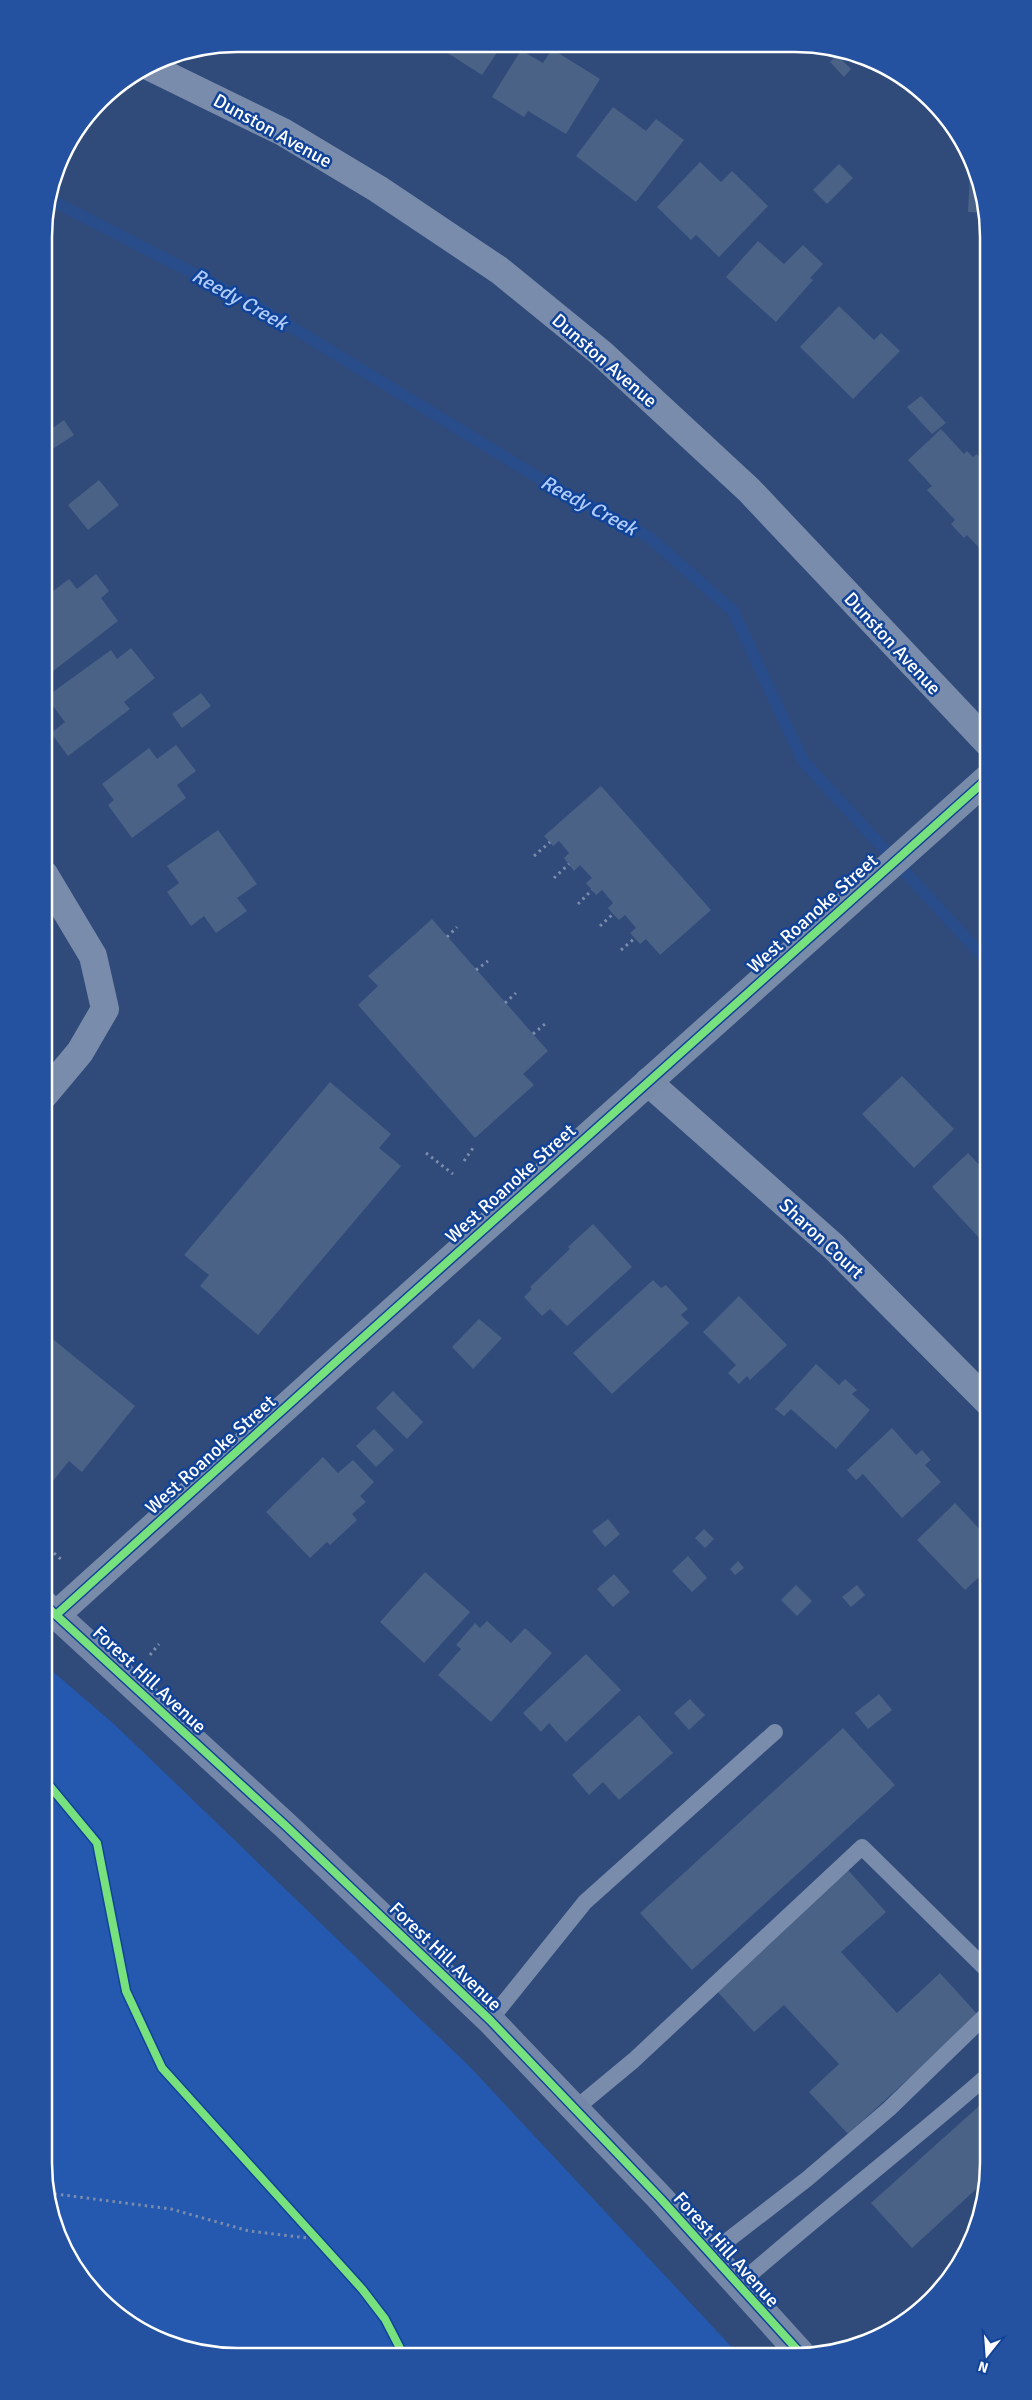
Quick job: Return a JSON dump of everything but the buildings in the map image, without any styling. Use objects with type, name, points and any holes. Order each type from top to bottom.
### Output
[{"type":"main road","name":"West Roanoke Street","points":[[52,1608],[338,1359],[980,785]]},
{"type":"main road","name":"Forest Hill Avenue","points":[[52,1612],[286,1826],[490,2020],[575,2109],[795,2348]]},
{"type":"street","name":"Dunston Avenue","points":[[158,71],[283,132],[378,189],[506,276],[601,353],[749,490],[980,735]]},
{"type":"street","points":[[52,887],[93,956],[105,1009],[80,1052],[52,1085]]},
{"type":"street","name":"Sharon Court","points":[[648,1082],[834,1247],[980,1394]]},
{"type":"lane","points":[[490,2020],[585,1902],[774,1732]]},
{"type":"lane","points":[[575,2109],[634,2060],[862,1847],[980,1963]]},
{"type":"lane","points":[[710,2254],[807,2179],[881,2115],[980,2021]]},
{"type":"lane","points":[[738,2285],[805,2226],[916,2138],[980,2082]]},
{"type":"path","points":[[534,856],[550,842]]},
{"type":"path","points":[[554,878],[569,864]]},
{"type":"path","points":[[578,904],[592,890]]},
{"type":"path","points":[[600,926],[613,914]]},
{"type":"path","points":[[447,937],[457,927]]},
{"type":"path","points":[[621,950],[635,938]]},
{"type":"path","points":[[476,970],[488,961]]},
{"type":"path","points":[[505,1003],[516,993]]},
{"type":"path","points":[[533,1034],[545,1024]]},
{"type":"path","points":[[464,1162],[475,1145]]},
{"type":"path","points":[[426,1153],[453,1174]]},
{"type":"path","points":[[54,1553],[66,1564]]},
{"type":"path","points":[[149,1656],[159,1644]]},
{"type":"path","points":[[55,2194],[171,2209],[249,2231],[317,2239]]},
{"type":"path","points":[[310,2232],[323,2246]]},
{"type":"shaded area","points":[[52,1671],[115,1725],[470,2067],[733,2348],[238,2348],[214,2346],[178,2338],[145,2323],[107,2293],[77,2255],[62,2222],[54,2186],[52,2162]]},
{"type":"waterway","name":"Reedy Creek","points":[[56,203],[257,306],[557,489],[649,537],[733,611],[803,761],[980,953]]},
{"type":"cycle path","points":[[56,1615],[980,785]]},
{"type":"cycle path","points":[[52,1611],[286,1826],[490,2020],[660,2198],[796,2348]]},
{"type":"cycle path","points":[[52,1789],[97,1843],[126,1991],[162,2068],[362,2289],[385,2319],[400,2348]]}]
